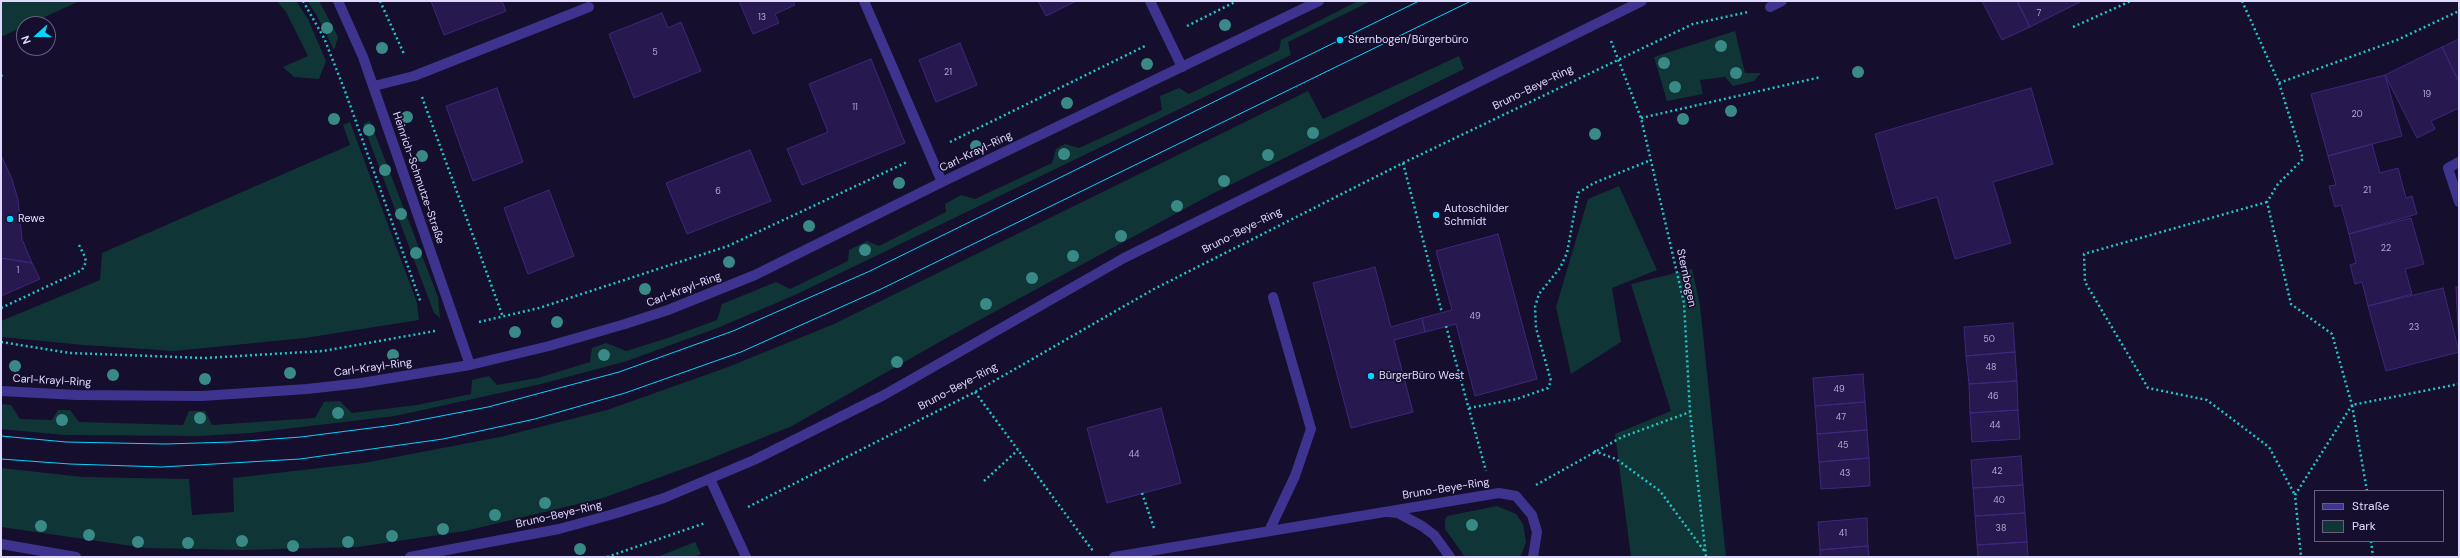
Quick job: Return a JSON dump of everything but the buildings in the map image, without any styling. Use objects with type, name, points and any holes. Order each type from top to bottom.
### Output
[{"type":"street","name":"Heinrich-Schmutze-Straße","points":[[338,1],[353,33],[374,86],[470,365]]},
{"type":"street","points":[[864,1],[942,182]]},
{"type":"street","points":[[1150,1],[1182,67]]},
{"type":"street","name":"Carl-Krayl-Ring","points":[[1,390],[78,395],[252,394],[361,383],[470,365],[550,346],[668,310],[755,275],[942,182],[1319,1]]},
{"type":"street","name":"Bruno-Beye-Ring","points":[[410,557],[588,521],[641,507],[710,479],[798,440],[884,395],[1131,254],[1642,1]]},
{"type":"street","points":[[1770,7],[1782,1]]},
{"type":"street","points":[[374,86],[414,76],[589,7]]},
{"type":"street","points":[[2459,162],[2448,168],[2459,202]]},
{"type":"street","points":[[1269,531],[1295,476],[1311,429],[1272,297]]},
{"type":"street","points":[[710,479],[746,557]]},
{"type":"street","name":"Bruno-Beye-Ring","points":[[1114,557],[1492,493],[1516,496]]},
{"type":"street","points":[[1516,496],[1527,507],[1534,521],[1537,538],[1533,557]]},
{"type":"street","name":"Bruno-Beye-Ring","points":[[1384,511],[1398,513],[1422,526],[1434,535],[1450,557]]},
{"type":"street","points":[[1,544],[76,557]]},
{"type":"path","points":[[303,1],[324,38],[346,91],[424,309]]},
{"type":"path","points":[[380,1],[414,76],[503,316]]},
{"type":"path","name":"Carl-Krayl-Ring","points":[[483,321],[539,308],[728,246],[930,152],[1237,1]]},
{"type":"path","points":[[2073,27],[2131,1]]},
{"type":"path","points":[[2242,1],[2279,83],[2303,159],[2278,184],[2267,202],[2084,254],[2085,282],[2148,388],[2207,400],[2269,447],[2295,495],[2301,557]]},
{"type":"path","name":"Bruno-Beye-Ring","points":[[747,508],[975,392],[1154,289],[1403,163],[1693,24],[1770,7]]},
{"type":"path","points":[[2279,83],[2397,40],[2459,12]]},
{"type":"path","name":"Sternbogen","points":[[1608,34],[1640,118],[1684,303],[1690,412],[1706,557]]},
{"type":"path","points":[[1640,118],[1821,77]]},
{"type":"path","points":[[1468,408],[1517,399],[1548,388],[1551,381],[1536,328],[1535,307],[1539,294],[1560,268],[1567,253],[1578,193],[1594,183],[1651,160]]},
{"type":"path","points":[[1403,163],[1442,313]]},
{"type":"path","points":[[2267,202],[2291,304],[2332,334],[2352,406],[2366,490]]},
{"type":"path","points":[[1,308],[82,270],[86,262],[78,243]]},
{"type":"path","points":[[429,324],[432,332]]},
{"type":"path","points":[[1446,326],[1492,493]]},
{"type":"path","points":[[1,342],[70,353],[205,358],[323,351],[437,331]]},
{"type":"path","points":[[2295,495],[2352,406],[2459,384]]},
{"type":"path","points":[[975,392],[1093,551],[1099,554]]},
{"type":"path","points":[[1516,496],[1594,451],[1622,437],[1690,412]]},
{"type":"path","points":[[984,482],[1018,450]]},
{"type":"path","points":[[1594,451],[1616,459],[1660,491],[1705,552]]},
{"type":"path","points":[[1142,493],[1161,549]]},
{"type":"path","points":[[607,557],[713,520]]},
{"type":"path","points":[[2371,542],[2373,557]]},
{"type":"green space","points":[[1,1],[80,1],[47,16],[16,16],[16,30],[1,37]]},
{"type":"green space","points":[[277,1],[296,1],[308,19],[326,61],[319,79],[294,77],[283,67],[308,56],[286,12]]},
{"type":"green space","points":[[307,1],[319,1],[324,10],[338,37],[334,50],[316,14]]},
{"type":"green space","points":[[1358,1],[1371,1],[1288,42],[1291,55],[795,295],[720,327],[627,361],[541,384],[395,416],[251,433],[199,436],[64,435],[1,429],[1,404],[11,405],[20,419],[52,420],[58,410],[70,410],[79,422],[183,425],[189,411],[205,411],[212,425],[315,418],[324,402],[340,401],[352,413],[417,405],[471,394],[472,380],[489,376],[497,385],[538,378],[590,362],[592,348],[606,343],[626,351],[668,338],[717,320],[722,304],[776,282],[790,289],[848,261],[849,250],[867,241],[879,246],[946,212],[945,204],[961,195],[975,199],[1052,163],[1056,149],[1065,144],[1079,148],[1162,110],[1160,96],[1179,88],[1189,94],[1279,50],[1281,40]]},
{"type":"green space","points":[[1735,31],[1745,73],[1761,73],[1754,81],[1733,86],[1725,77],[1700,80],[1703,94],[1667,101],[1654,57]]},
{"type":"green space","points":[[1459,56],[1464,69],[1212,194],[950,336],[792,426],[702,462],[603,498],[465,531],[358,547],[243,550],[146,548],[1,527],[1,468],[83,477],[189,479],[192,515],[234,512],[233,478],[364,463],[500,437],[607,410],[728,367],[834,324],[1308,91],[1323,119]]},
{"type":"green space","points":[[370,121],[438,297],[440,318],[434,313],[363,124]]},
{"type":"green space","points":[[350,122],[417,303],[419,320],[305,338],[174,351],[84,345],[1,337],[1,321],[100,280],[102,253],[350,145],[343,125]]},
{"type":"green space","points":[[1619,186],[1657,270],[1612,288],[1621,342],[1571,374],[1556,307],[1588,199]]},
{"type":"green space","points":[[1692,269],[1700,305],[1726,557],[1631,557],[1615,434],[1671,411],[1631,284]]},
{"type":"green space","points":[[1497,506],[1516,514],[1523,524],[1526,542],[1520,557],[1465,557],[1445,529],[1445,520],[1447,516]]},
{"type":"green space","points":[[695,542],[701,554],[694,557],[657,557]]},
{"type":"tram line","points":[[1,436],[66,442],[165,444],[232,442],[301,437],[394,425],[488,407],[619,372],[733,331],[870,271],[1419,1]]},
{"type":"tram line","points":[[1,459],[70,464],[162,467],[300,459],[443,439],[535,419],[625,393],[741,352],[879,290],[1471,1]]},
{"type":"place","name":"Sternbogen/Bürgerbüro","points":[[1340,40]]},
{"type":"place","name":"Autoschilder Schmidt","points":[[1436,215]]},
{"type":"place","name":"Rewe","points":[[10,219]]},
{"type":"place","name":"BürgerBüro West","points":[[1371,376]]}]
